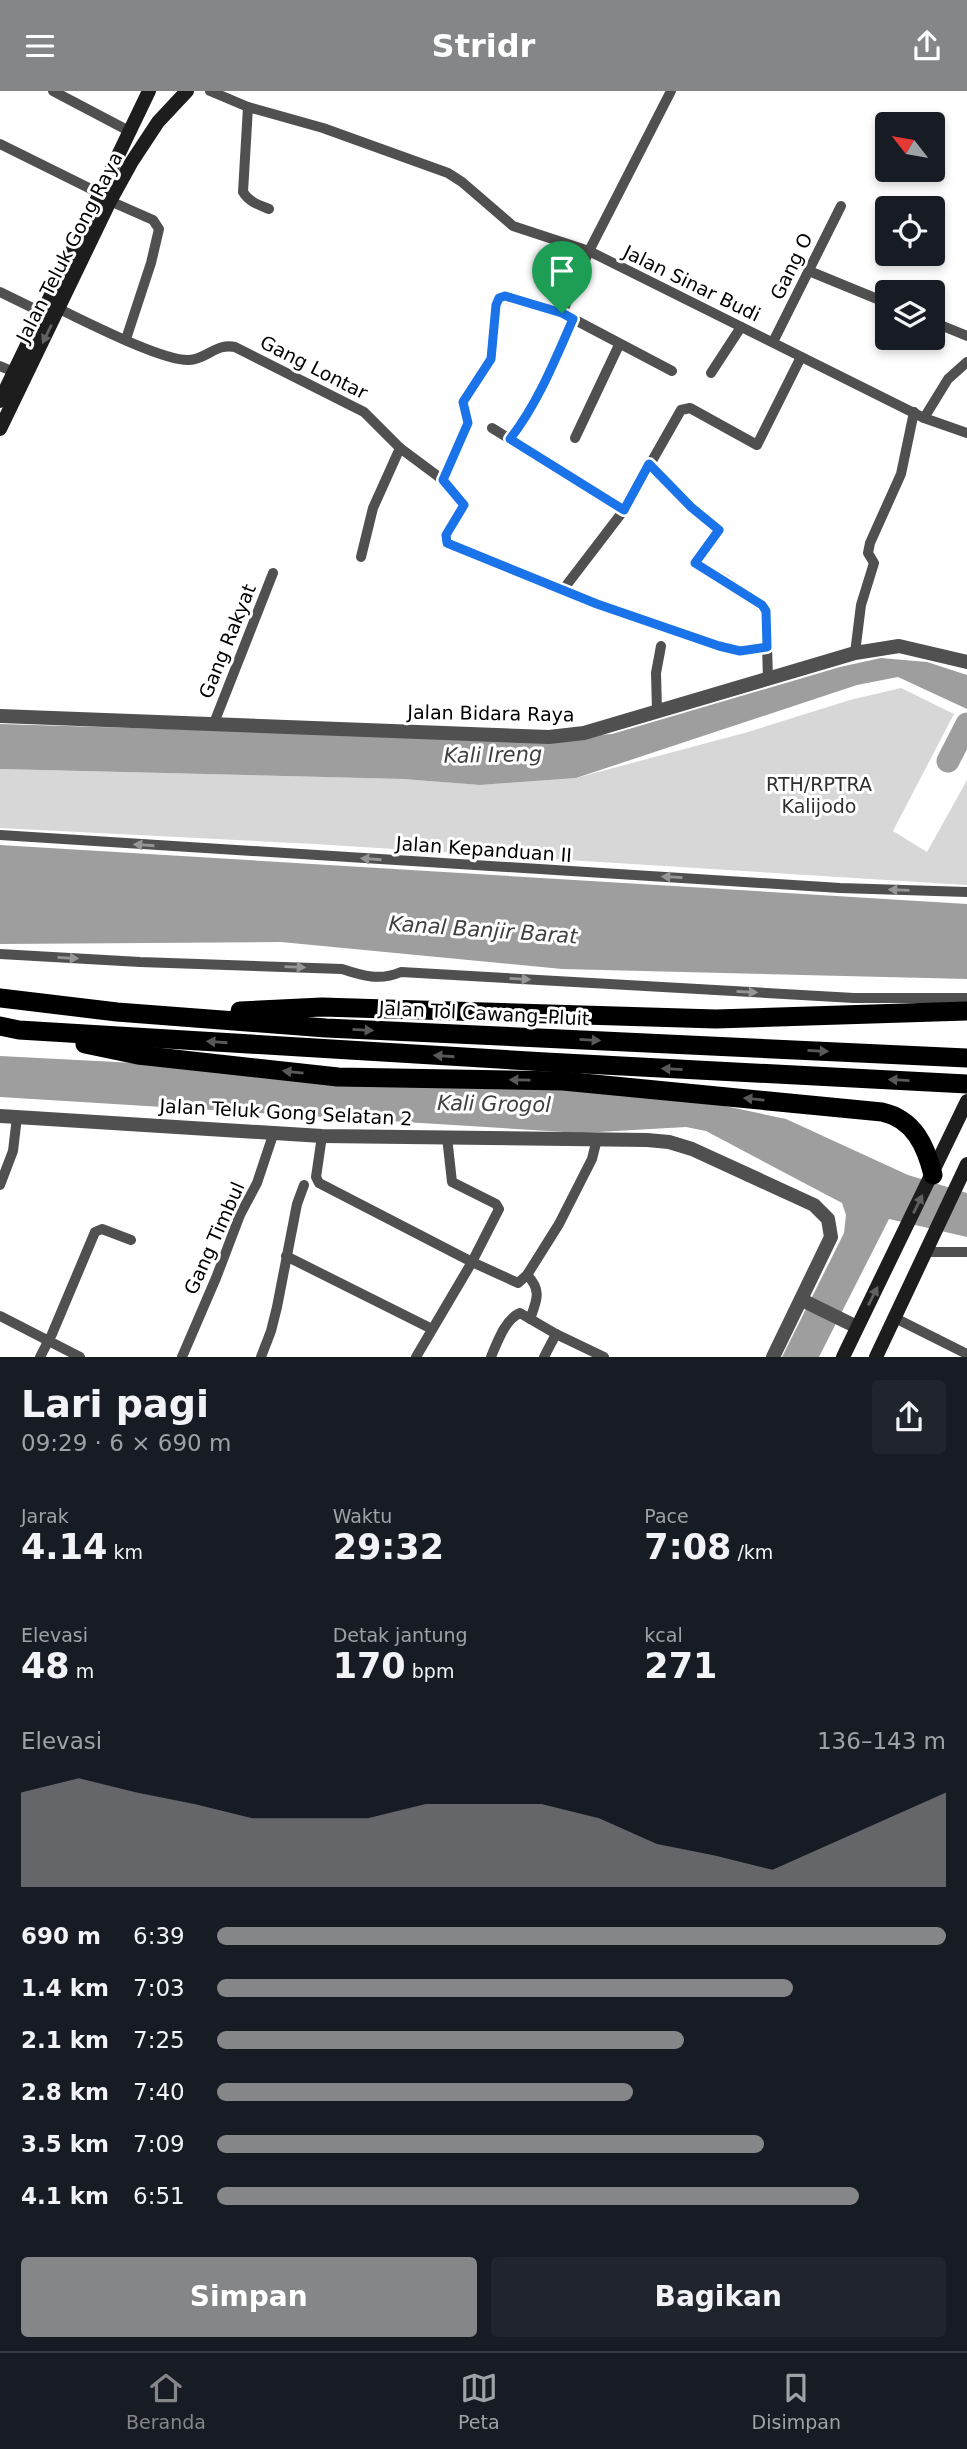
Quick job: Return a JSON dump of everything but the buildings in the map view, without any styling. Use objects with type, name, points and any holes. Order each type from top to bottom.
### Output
[{"type":"highway","name":"Jalan Tol Cawang–Pluit","points":[[0,998],[117,1012],[326,1028],[967,1058]]},
{"type":"highway","points":[[173,1015],[322,1007],[716,1019],[967,1011]]},
{"type":"highway","points":[[10,1028],[518,1061],[967,1084]]},
{"type":"highway","points":[[10,1028],[138,1055],[338,1077],[563,1081],[882,1112],[906,1122],[918,1136],[925,1149],[932,1178]]},
{"type":"main road","name":"Jalan Teluk Gong Raya","points":[[0,429],[59,309],[129,131],[148,91]]},
{"type":"main road","name":"Jalan Teluk Gong Raya","points":[[0,401],[6,374],[43,313],[105,197],[158,122],[187,91]]},
{"type":"main road","points":[[139,111],[158,122]]},
{"type":"main road","points":[[843,1357],[850,1324],[907,1228],[967,1101]]},
{"type":"main road","points":[[876,1357],[967,1164]]},
{"type":"street","points":[[53,91],[129,131]]},
{"type":"street","name":"Jalan Sinar Budi","points":[[210,91],[248,107],[323,128],[448,173],[513,226],[590,251],[919,415],[967,433]]},
{"type":"street","points":[[562,313],[590,251],[671,91]]},
{"type":"street","points":[[248,107],[243,192],[246,198],[269,209]]},
{"type":"street","points":[[0,144],[153,220],[159,229],[151,263],[126,339]]},
{"type":"street","name":"Gang O","points":[[773,342],[841,206]]},
{"type":"street","points":[[809,271],[875,298]]},
{"type":"street","points":[[0,292],[43,313]]},
{"type":"street","points":[[443,480],[468,423],[463,402],[491,359],[499,298],[505,296],[562,313],[672,371]]},
{"type":"street","name":"Gang Lontar","points":[[59,309],[162,355],[190,360],[220,346],[235,347],[365,412],[400,448],[443,480],[464,505],[446,535],[447,543],[562,591]]},
{"type":"street","points":[[510,439],[537,397],[573,319]]},
{"type":"street","points":[[711,373],[741,327]]},
{"type":"street","points":[[945,327],[967,335]]},
{"type":"street","points":[[575,438],[619,345]]},
{"type":"street","points":[[767,647],[734,651],[562,591],[624,510],[672,422],[684,408],[690,408],[748,442],[758,444],[801,357]]},
{"type":"street","points":[[855,653],[861,605],[874,561],[868,553],[870,543],[901,474],[919,415],[948,379],[967,362]]},
{"type":"street","points":[[492,428],[624,510]]},
{"type":"street","points":[[361,557],[373,508],[400,448]]},
{"type":"street","points":[[649,464],[691,507],[719,530],[695,563],[762,605],[766,611],[768,680]]},
{"type":"street","name":"Gang Rakyat","points":[[214,723],[273,573]]},
{"type":"street","points":[[657,712],[656,673],[661,646]]},
{"type":"street","name":"Jalan Bidara Raya","points":[[0,716],[549,737],[584,733],[855,653],[900,646],[967,662]]},
{"type":"street","name":"Jalan Kepanduan II","points":[[0,835],[827,887],[967,892]]},
{"type":"street","points":[[0,954],[342,969],[366,977],[388,978],[401,972],[855,999],[967,998]]},
{"type":"street","name":"Jalan Teluk Gong Selatan 2","points":[[0,1116],[322,1136],[669,1142],[692,1149],[814,1205],[823,1212],[828,1219],[831,1237],[804,1301]]},
{"type":"street","points":[[0,1185],[13,1151],[17,1117]]},
{"type":"street","name":"Gang Timbul","points":[[182,1357],[240,1215],[257,1183],[274,1132]]},
{"type":"street","points":[[322,1136],[316,1177],[319,1183],[518,1283],[527,1275],[559,1224],[592,1159],[597,1139]]},
{"type":"street","points":[[416,1357],[472,1262],[499,1209],[496,1204],[452,1182],[447,1137]]},
{"type":"street","points":[[261,1357],[271,1332],[303,1185]]},
{"type":"street","points":[[40,1357],[95,1232],[102,1229],[131,1240]]},
{"type":"street","points":[[926,1252],[967,1252]]},
{"type":"street","points":[[286,1257],[432,1329]]},
{"type":"street","points":[[527,1275],[537,1288],[538,1297],[530,1319]]},
{"type":"street","points":[[773,1357],[804,1301],[850,1324]]},
{"type":"street","points":[[491,1357],[515,1315],[522,1313],[556,1334],[604,1357]]},
{"type":"street","points":[[0,1316],[80,1357]]},
{"type":"street","points":[[895,1318],[967,1354]]},
{"type":"street","points":[[544,1357],[556,1334]]},
{"type":"green space","name":"RTH/RPTRA Kalijodo","points":[[901,688],[954,714],[893,831],[927,852],[967,780],[967,885],[314,844],[0,828],[0,769],[403,779],[480,785],[576,778]]},
{"type":"water","name":"Kali Ireng","points":[[881,658],[927,662],[967,675],[967,709],[898,677],[857,685],[576,778],[480,785],[403,779],[0,769],[0,724],[527,740],[612,734],[840,667]]},
{"type":"water","name":"Kanal Banjir Barat","points":[[0,845],[967,904],[967,979],[562,969],[281,942],[0,944]]},
{"type":"water","name":"Kali Grogol","points":[[0,1056],[581,1086],[711,1103],[786,1119],[908,1175],[967,1193],[967,1237],[889,1219],[819,1357],[782,1357],[844,1233],[846,1215],[842,1203],[706,1131],[686,1127],[581,1133],[0,1097]]},
{"type":"waterway","points":[[948,761],[967,724]]},
{"type":"route","points":[[505,296],[562,313],[573,319],[537,397],[510,439],[624,510],[649,464],[691,507],[719,530],[695,563],[762,605],[767,617],[767,647],[734,651],[562,591],[449,545],[445,541],[464,503],[443,480],[468,423],[463,402],[493,353],[496,305],[499,298],[505,296]]}]
